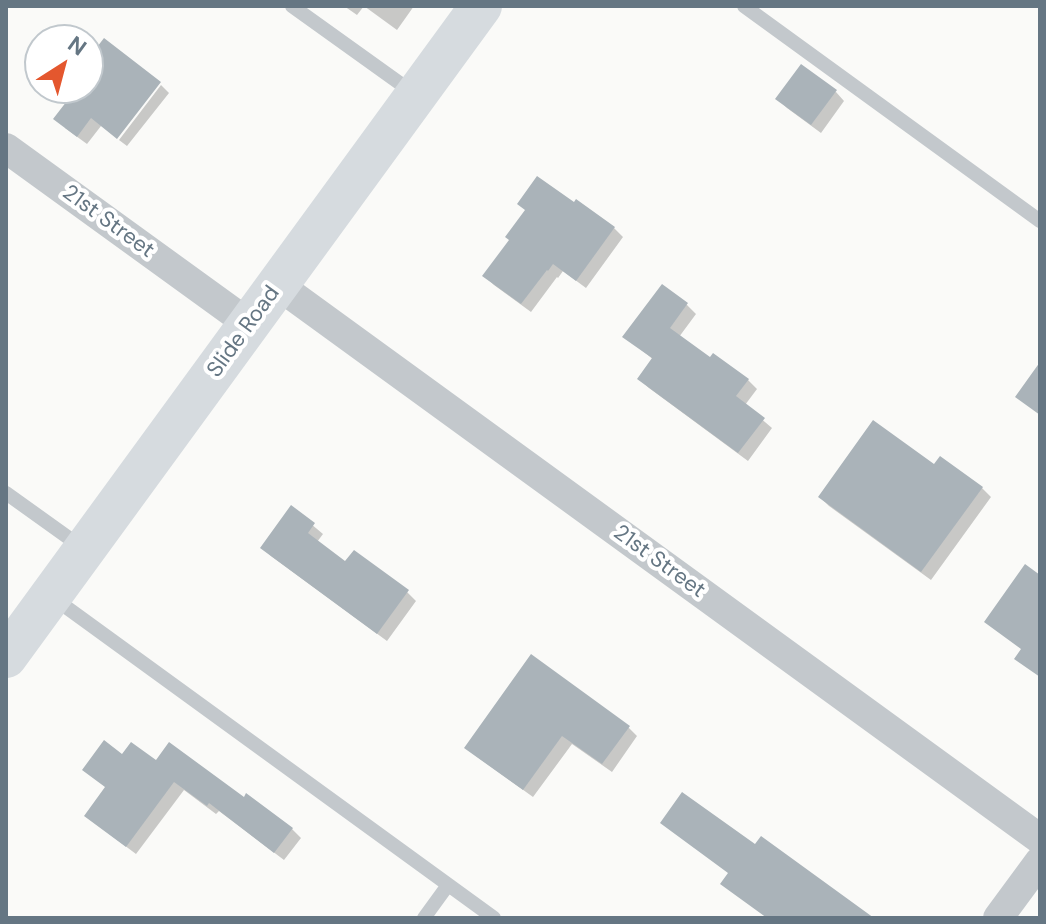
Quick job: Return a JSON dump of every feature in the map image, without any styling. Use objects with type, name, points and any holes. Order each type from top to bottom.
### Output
[{"type":"main road","name":"Slide Road","points":[[6,657],[481,6]]},
{"type":"street","name":"21st Street","points":[[6,148],[249,324]]},
{"type":"street","name":"21st Street","points":[[278,285],[1040,839]]},
{"type":"street","points":[[998,918],[1040,861]]},
{"type":"lane","points":[[292,6],[416,95]]},
{"type":"lane","points":[[744,6],[1040,221]]},
{"type":"lane","points":[[6,493],[85,550]]},
{"type":"lane","points":[[51,596],[494,918]]},
{"type":"lane","points":[[424,918],[448,885]]},
{"type":"building","points":[[104,38],[161,82],[117,139],[91,118],[77,137],[53,119],[65,104],[104,104]]},
{"type":"building","points":[[801,64],[837,90],[811,125],[775,99]]},
{"type":"building","points":[[537,176],[615,227],[576,281],[553,264],[521,304],[482,276],[509,240],[505,237],[525,210],[517,204]]},
{"type":"building","points":[[662,284],[688,303],[670,328],[710,357],[713,353],[749,379],[736,396],[765,418],[738,453],[637,379],[652,358],[622,337]]},
{"type":"building","points":[[1040,362],[1040,415],[1015,397]]},
{"type":"building","points":[[873,420],[934,464],[940,456],[983,487],[921,572],[818,497]]},
{"type":"building","points":[[291,505],[315,523],[308,533],[345,561],[354,550],[409,590],[377,634],[260,548]]},
{"type":"building","points":[[1025,564],[1040,575],[1040,677],[1014,659],[1021,649],[984,622]]},
{"type":"building","points":[[531,654],[630,726],[602,764],[562,736],[523,790],[464,748]]},
{"type":"building","points":[[104,740],[122,754],[131,742],[156,760],[169,742],[244,797],[246,793],[293,828],[274,853],[209,803],[207,806],[174,782],[126,847],[84,816],[105,787],[82,770]]},
{"type":"building","points":[[682,792],[755,844],[761,836],[874,918],[767,918],[720,884],[728,873],[660,823]]}]
